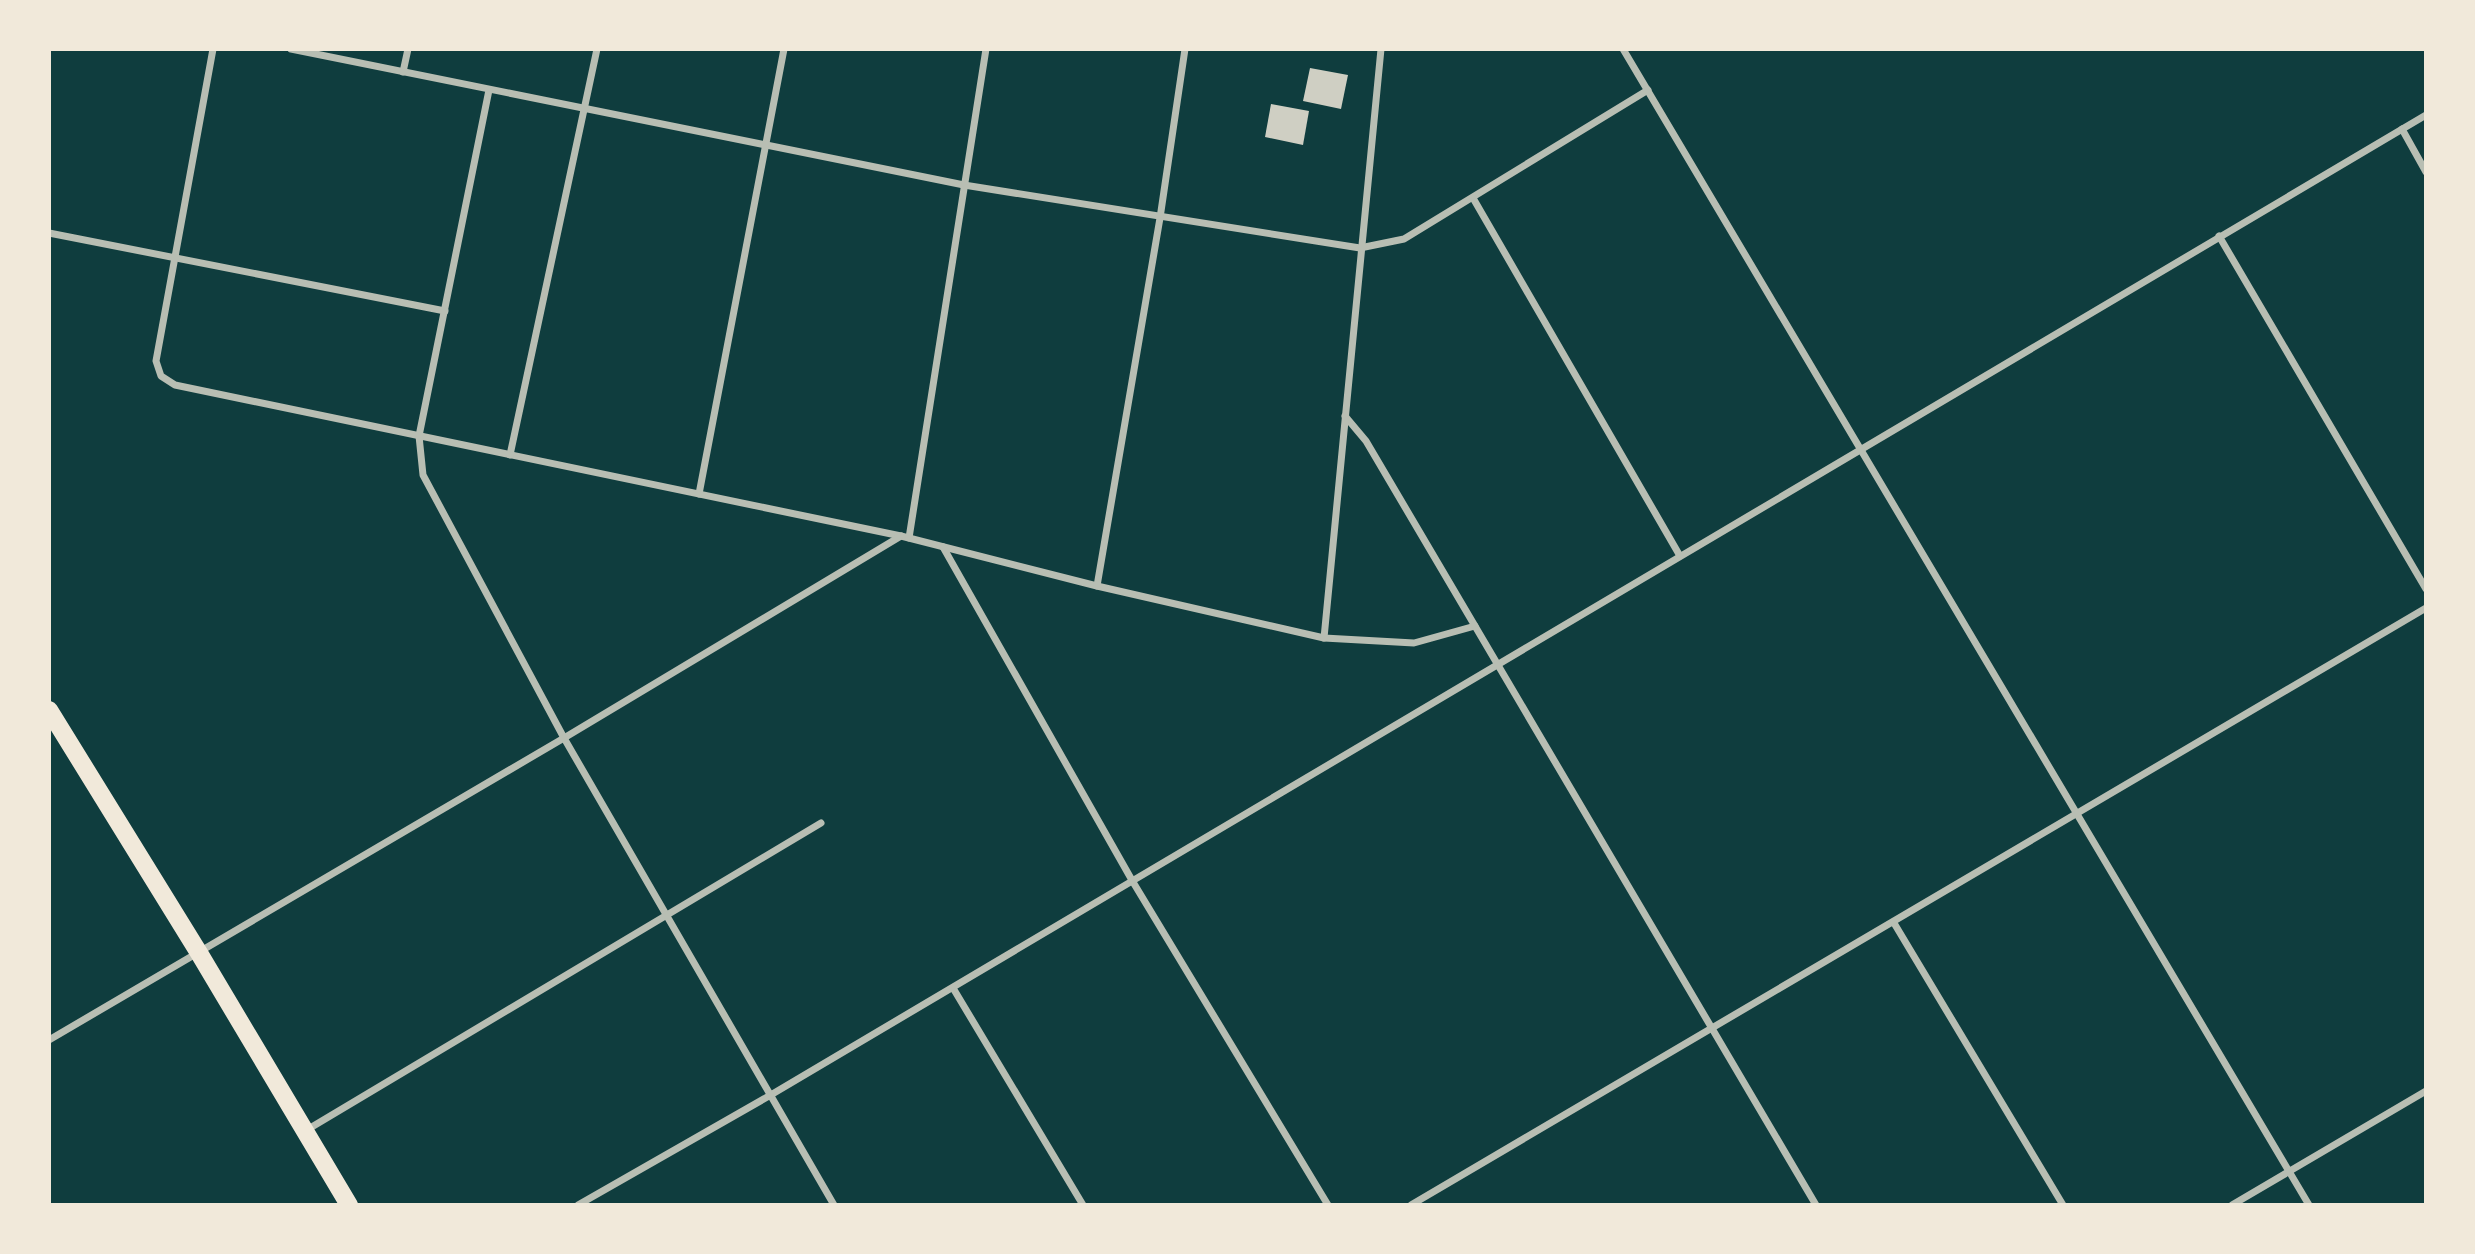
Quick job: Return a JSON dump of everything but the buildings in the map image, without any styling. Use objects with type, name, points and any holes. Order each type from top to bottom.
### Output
[{"type":"main road","points":[[49,710],[199,953],[349,1205]]},
{"type":"street","points":[[213,49],[156,361],[161,376],[175,385],[905,537],[1097,586],[1324,638],[1414,643],[1475,626]]},
{"type":"street","points":[[291,49],[964,185],[1360,248],[1404,239],[1648,90]]},
{"type":"street","points":[[403,72],[408,49]]},
{"type":"street","points":[[510,455],[597,49]]},
{"type":"street","points":[[699,494],[785,49]]},
{"type":"street","points":[[49,1040],[905,537],[986,49]]},
{"type":"street","points":[[1097,586],[1160,218],[1185,49]]},
{"type":"street","points":[[1324,638],[1381,49]]},
{"type":"street","points":[[1623,49],[2309,1205]]},
{"type":"street","points":[[489,90],[419,436],[423,475],[564,738],[769,1097],[834,1205]]},
{"type":"street","points":[[578,1205],[769,1097],[1860,447],[2426,114]]},
{"type":"street","points":[[2402,129],[2426,172]]},
{"type":"street","points":[[1473,198],[1680,556]]},
{"type":"street","points":[[49,233],[445,310]]},
{"type":"street","points":[[2219,236],[2426,589]]},
{"type":"street","points":[[1345,416],[1366,441],[1815,1205]]},
{"type":"street","points":[[943,547],[1133,882],[1328,1205]]},
{"type":"street","points":[[1411,1205],[2426,608]]},
{"type":"street","points":[[305,1130],[821,823]]},
{"type":"street","points":[[1894,923],[2063,1205]]},
{"type":"street","points":[[953,988],[1083,1205]]},
{"type":"street","points":[[2232,1205],[2426,1091]]}]
